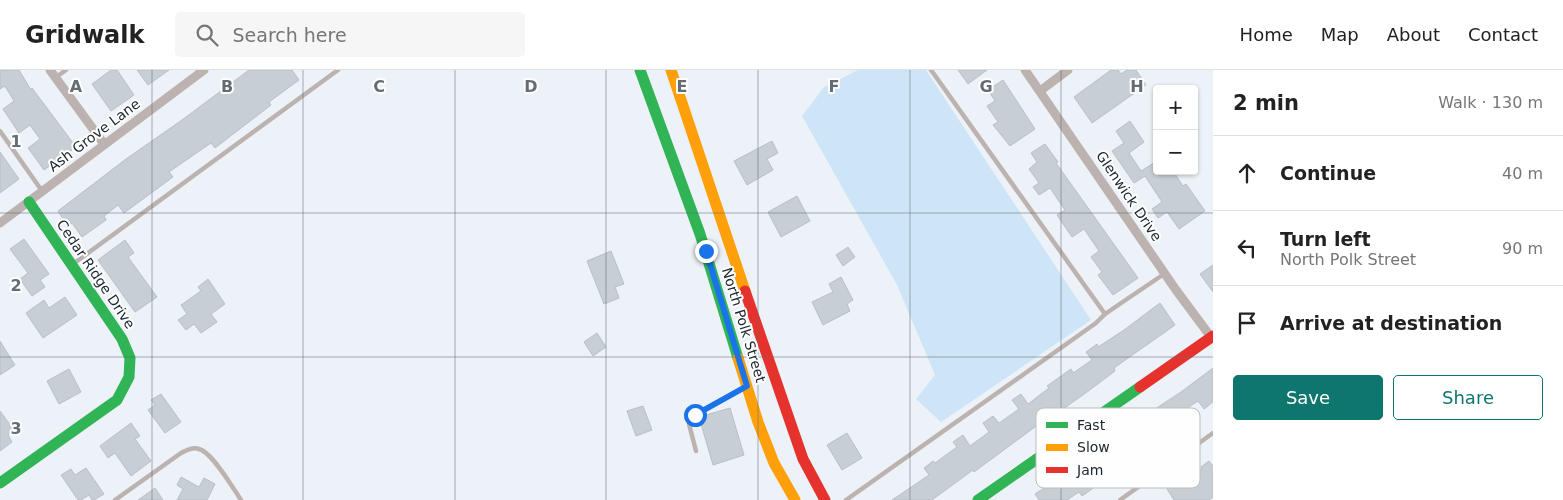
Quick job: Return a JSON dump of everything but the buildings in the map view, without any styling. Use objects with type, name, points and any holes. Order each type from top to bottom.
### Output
[{"type":"main road","name":"North Polk Street","points":[[640,70],[711,230],[803,459],[825,500]]},
{"type":"main road","name":"North Polk Street","points":[[671,70],[747,386],[758,422],[774,463],[795,500]]},
{"type":"main road","name":"Cedar Ridge Drive","points":[[0,483],[117,400],[129,377],[130,358],[122,339],[29,202]]},
{"type":"main road","points":[[1109,408],[1212,336]]},
{"type":"main road","points":[[978,500],[1036,459]]},
{"type":"street","name":"Ash Grove Lane","points":[[0,223],[204,70]]},
{"type":"street","name":"Glenwick Drive","points":[[1025,70],[1165,273],[1212,336]]},
{"type":"street","points":[[1040,91],[1068,70]]},
{"type":"street","points":[[53,74],[104,144]]},
{"type":"lane","points":[[53,74],[66,70]]},
{"type":"lane","points":[[72,265],[338,70]]},
{"type":"lane","points":[[931,70],[1105,314]]},
{"type":"lane","points":[[0,131],[42,191]]},
{"type":"lane","points":[[846,500],[1165,273]]},
{"type":"lane","points":[[696,451],[689,424],[695,415],[747,386]]},
{"type":"lane","points":[[1200,442],[1213,433]]},
{"type":"lane","points":[[115,500],[181,453],[193,448],[200,449],[209,455],[241,500]]},
{"type":"lane","points":[[1120,500],[1137,488]]},
{"type":"shaded area","points":[[858,70],[926,70],[1091,320],[941,422],[916,399],[935,375],[897,285],[802,116],[824,87]]},
{"type":"traffic: fast","points":[[640,70],[700,234],[738,358]]},
{"type":"traffic: fast","points":[[0,483],[117,400],[129,377],[130,358],[122,339],[29,202]]},
{"type":"traffic: fast","points":[[1110,408],[1140,387]]},
{"type":"traffic: fast","points":[[978,500],[1036,460]]},
{"type":"traffic: slow","points":[[671,70],[745,291]]},
{"type":"traffic: slow","points":[[738,358],[758,422],[774,463],[795,500]]},
{"type":"traffic: jam","points":[[745,291],[803,459],[825,500]]},
{"type":"traffic: jam","points":[[1140,387],[1213,336]]},
{"type":"route","points":[[695,415],[747,386],[706,251]]}]
